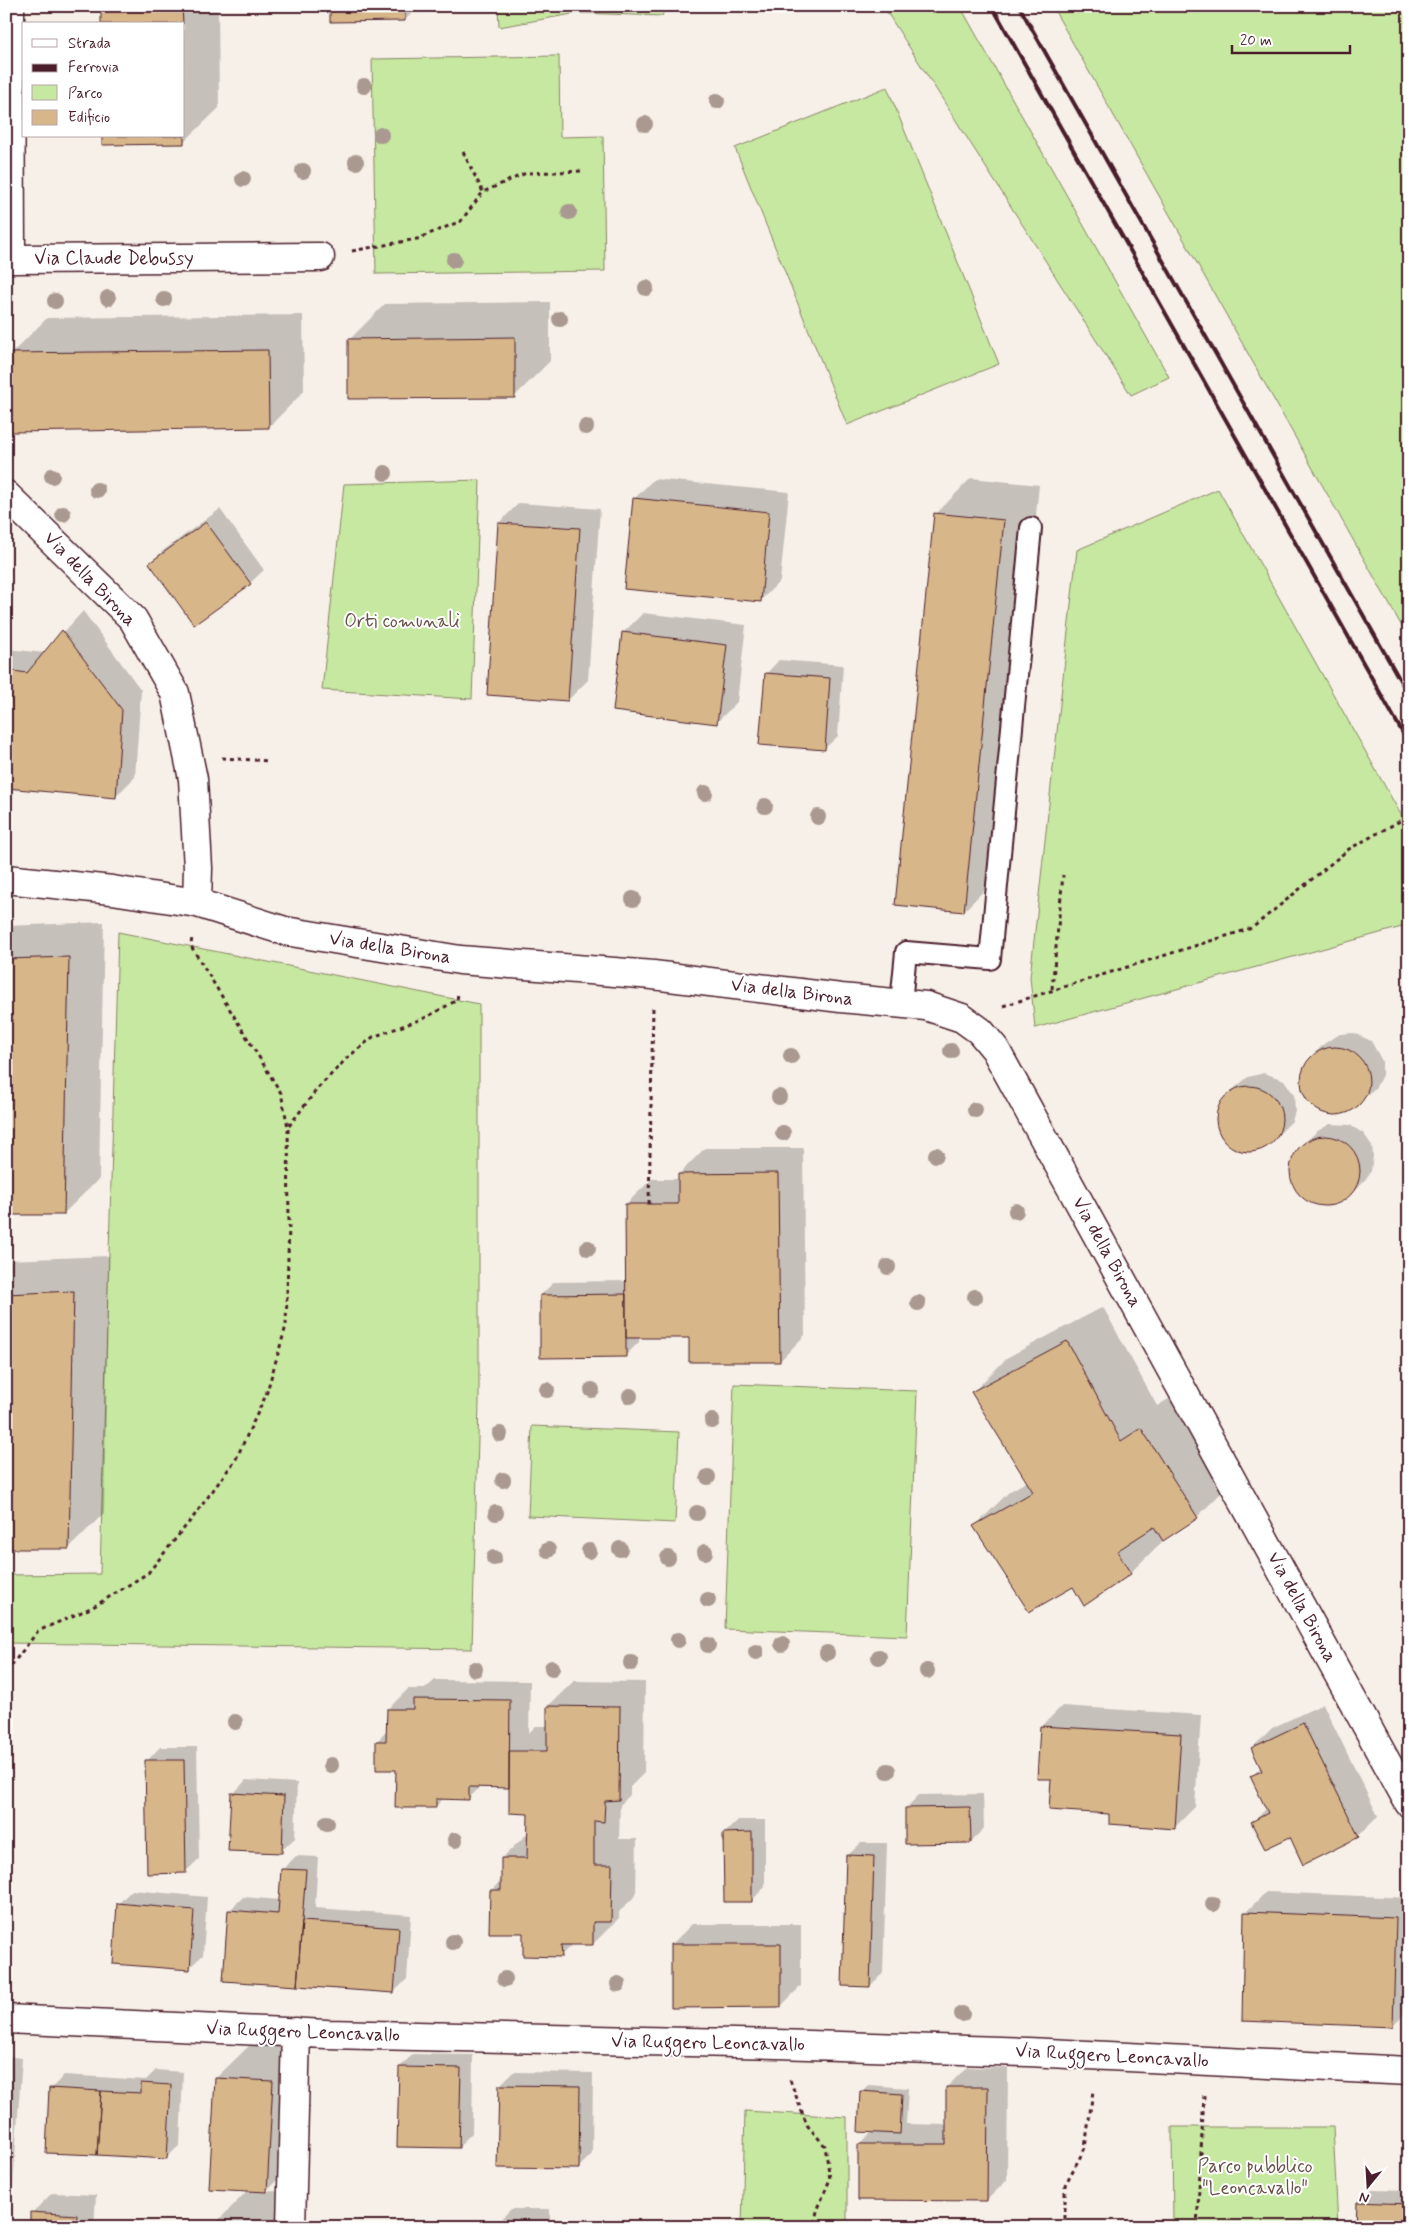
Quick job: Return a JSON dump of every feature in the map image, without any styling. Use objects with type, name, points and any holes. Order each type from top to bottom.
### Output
[{"type":"street","name":"Via Claude Debussy","points":[[10,6],[11,258],[320,257]]},
{"type":"street","name":"Via della Birona","points":[[6,495],[133,619],[176,693],[193,779],[198,868],[197,903],[285,931],[460,960],[653,975],[841,998],[926,1006],[962,1018],[980,1031],[995,1049],[1409,1803]]},
{"type":"street","points":[[6,879],[112,890],[197,903]]},
{"type":"street","name":"Via Ruggero Leoncavallo","points":[[6,2019],[337,2035],[777,2044],[1099,2055],[1409,2071]]},
{"type":"street","points":[[291,2227],[296,2032]]},
{"type":"lane","points":[[901,1003],[906,952],[990,959],[1031,528]]},
{"type":"path","points":[[463,152],[483,192]]},
{"type":"path","points":[[320,257],[418,239],[460,221],[483,192],[526,173],[584,172]]},
{"type":"path","points":[[187,755],[269,761]]},
{"type":"path","points":[[1000,1007],[1052,989],[1252,928],[1349,849],[1409,816]]},
{"type":"path","points":[[1052,989],[1063,875]]},
{"type":"path","points":[[6,1680],[7,1671],[38,1631],[93,1607],[148,1573],[194,1516],[236,1459],[266,1395],[286,1326],[289,1224],[288,1127],[281,1093],[190,946],[197,903]]},
{"type":"path","points":[[288,1127],[318,1088],[347,1058],[373,1036],[427,1017],[457,1000],[460,960]]},
{"type":"path","points":[[650,1204],[653,975]]},
{"type":"path","points":[[777,2044],[807,2125],[825,2146],[830,2179],[817,2211],[814,2227]]},
{"type":"path","points":[[1065,2227],[1065,2185],[1084,2148],[1099,2055]]},
{"type":"path","points":[[1197,2227],[1206,2061]]},
{"type":"green space","points":[[498,6],[666,6],[662,16],[578,13],[499,27]]},
{"type":"green space","points":[[883,6],[960,6],[1169,377],[1131,395]]},
{"type":"green space","points":[[1052,6],[1409,6],[1409,639]]},
{"type":"green space","points":[[559,56],[560,137],[603,136],[605,271],[376,274],[372,59]]},
{"type":"green space","points":[[887,87],[999,364],[847,425],[735,148]]},
{"type":"green space","name":"Orti comunali","points":[[480,480],[472,699],[322,690],[344,484]]},
{"type":"green space","points":[[1218,489],[1409,829],[1409,925],[1035,1028],[1030,977],[1077,550]]},
{"type":"green space","points":[[118,932],[479,1004],[479,1403],[472,1649],[6,1643],[6,1575],[100,1574]]},
{"type":"green space","points":[[734,1384],[917,1391],[907,1636],[725,1629]]},
{"type":"green space","points":[[532,1426],[679,1432],[675,1523],[528,1516]]},
{"type":"green space","points":[[745,2111],[847,2117],[847,2227],[742,2227]]},
{"type":"green space","name":"Parco pubblico \"Leoncavallo\"","points":[[1172,2127],[1333,2127],[1338,2227],[1173,2227]]},
{"type":"building","points":[[101,6],[182,6],[183,22],[101,22]]},
{"type":"building","points":[[330,6],[405,6],[405,21],[330,22]]},
{"type":"building","points":[[102,138],[184,138],[184,144],[102,145]]},
{"type":"building","points":[[515,337],[515,398],[348,399],[348,339]]},
{"type":"building","points":[[268,350],[269,428],[11,432],[10,353]]},
{"type":"building","points":[[633,498],[769,512],[761,602],[624,589]]},
{"type":"building","points":[[934,513],[1004,520],[964,912],[895,905]]},
{"type":"building","points":[[206,522],[251,584],[194,625],[149,563]]},
{"type":"building","points":[[498,523],[580,528],[568,701],[487,695]]},
{"type":"building","points":[[62,630],[122,710],[116,798],[6,788],[6,670],[27,673]]},
{"type":"building","points":[[622,632],[727,645],[717,724],[613,711]]},
{"type":"building","points":[[765,673],[830,678],[825,750],[759,745]]},
{"type":"building","points":[[69,957],[64,1215],[6,1215],[6,959]]},
{"type":"building","points":[[1328,1047],[1342,1047],[1354,1052],[1364,1062],[1369,1074],[1369,1088],[1364,1100],[1354,1110],[1342,1115],[1328,1115],[1316,1110],[1306,1100],[1301,1088],[1301,1074],[1306,1062],[1316,1052]]},
{"type":"building","points":[[1249,1086],[1262,1089],[1272,1096],[1279,1106],[1282,1119],[1279,1132],[1272,1142],[1262,1149],[1249,1152],[1236,1149],[1226,1142],[1219,1132],[1216,1119],[1219,1106],[1226,1096],[1236,1089]]},
{"type":"building","points":[[1325,1136],[1338,1139],[1350,1146],[1357,1158],[1360,1171],[1357,1184],[1350,1196],[1338,1203],[1325,1206],[1312,1203],[1300,1196],[1293,1184],[1290,1171],[1293,1158],[1300,1146],[1312,1139]]},
{"type":"building","points":[[778,1173],[780,1362],[689,1362],[689,1338],[626,1338],[625,1204],[678,1204],[678,1174]]},
{"type":"building","points":[[74,1291],[69,1549],[6,1549],[6,1294]]},
{"type":"building","points":[[626,1294],[626,1357],[540,1358],[540,1295]]},
{"type":"building","points":[[1067,1341],[1121,1441],[1141,1428],[1198,1518],[1163,1541],[1154,1527],[1117,1551],[1131,1574],[1084,1606],[1073,1587],[1029,1612],[973,1526],[1033,1492],[971,1392]]},
{"type":"building","points":[[413,1699],[510,1700],[509,1788],[469,1787],[469,1800],[436,1799],[436,1808],[395,1808],[396,1770],[376,1770],[376,1741],[386,1741],[387,1709],[413,1709]]},
{"type":"building","points":[[547,1706],[620,1707],[619,1800],[605,1801],[604,1822],[594,1821],[594,1865],[612,1865],[611,1922],[593,1922],[593,1945],[561,1945],[562,1957],[523,1956],[523,1933],[489,1933],[490,1890],[501,1890],[501,1858],[527,1858],[528,1814],[509,1813],[509,1751],[547,1751]]},
{"type":"building","points":[[1303,1723],[1359,1837],[1303,1865],[1290,1837],[1265,1849],[1251,1822],[1268,1813],[1250,1776],[1262,1771],[1251,1748]]},
{"type":"building","points":[[1040,1726],[1181,1734],[1175,1829],[1109,1824],[1109,1814],[1049,1810],[1051,1779],[1037,1779]]},
{"type":"building","points":[[145,1760],[184,1760],[186,1873],[147,1874]]},
{"type":"building","points":[[231,1793],[284,1796],[282,1853],[228,1851]]},
{"type":"building","points":[[970,1807],[971,1843],[905,1844],[905,1808]]},
{"type":"building","points":[[752,1832],[752,1902],[724,1902],[723,1833]]},
{"type":"building","points":[[846,1855],[874,1856],[870,1987],[842,1986]]},
{"type":"building","points":[[281,1869],[306,1870],[297,1986],[223,1981],[228,1910],[278,1914]]},
{"type":"building","points":[[117,1903],[194,1910],[190,1970],[113,1964]]},
{"type":"building","points":[[1244,1912],[1396,1918],[1393,2027],[1242,2021]]},
{"type":"building","points":[[302,1921],[399,1928],[394,1993],[297,1986]]},
{"type":"building","points":[[671,1944],[781,1944],[781,2007],[671,2008]]},
{"type":"building","points":[[399,2067],[461,2068],[459,2148],[397,2147]]},
{"type":"building","points":[[215,2078],[273,2081],[267,2192],[209,2189]]},
{"type":"building","points":[[141,2083],[171,2085],[167,2159],[97,2155],[101,2091],[141,2093]]},
{"type":"building","points":[[499,2085],[580,2086],[579,2169],[497,2168]]},
{"type":"building","points":[[946,2087],[988,2087],[987,2201],[858,2200],[858,2144],[946,2144]]},
{"type":"building","points":[[49,2088],[101,2091],[97,2155],[46,2153]]},
{"type":"building","points":[[860,2091],[902,2094],[900,2134],[858,2132]]},
{"type":"building","points":[[1357,2202],[1409,2204],[1409,2227],[1356,2227]]},
{"type":"building","points":[[30,2212],[77,2215],[76,2227],[30,2227]]},
{"type":"building","points":[[496,2222],[537,2222],[537,2227],[496,2227]]},
{"type":"railway","points":[[992,6],[1409,744]]},
{"type":"railway","points":[[1019,6],[1409,696]]}]
